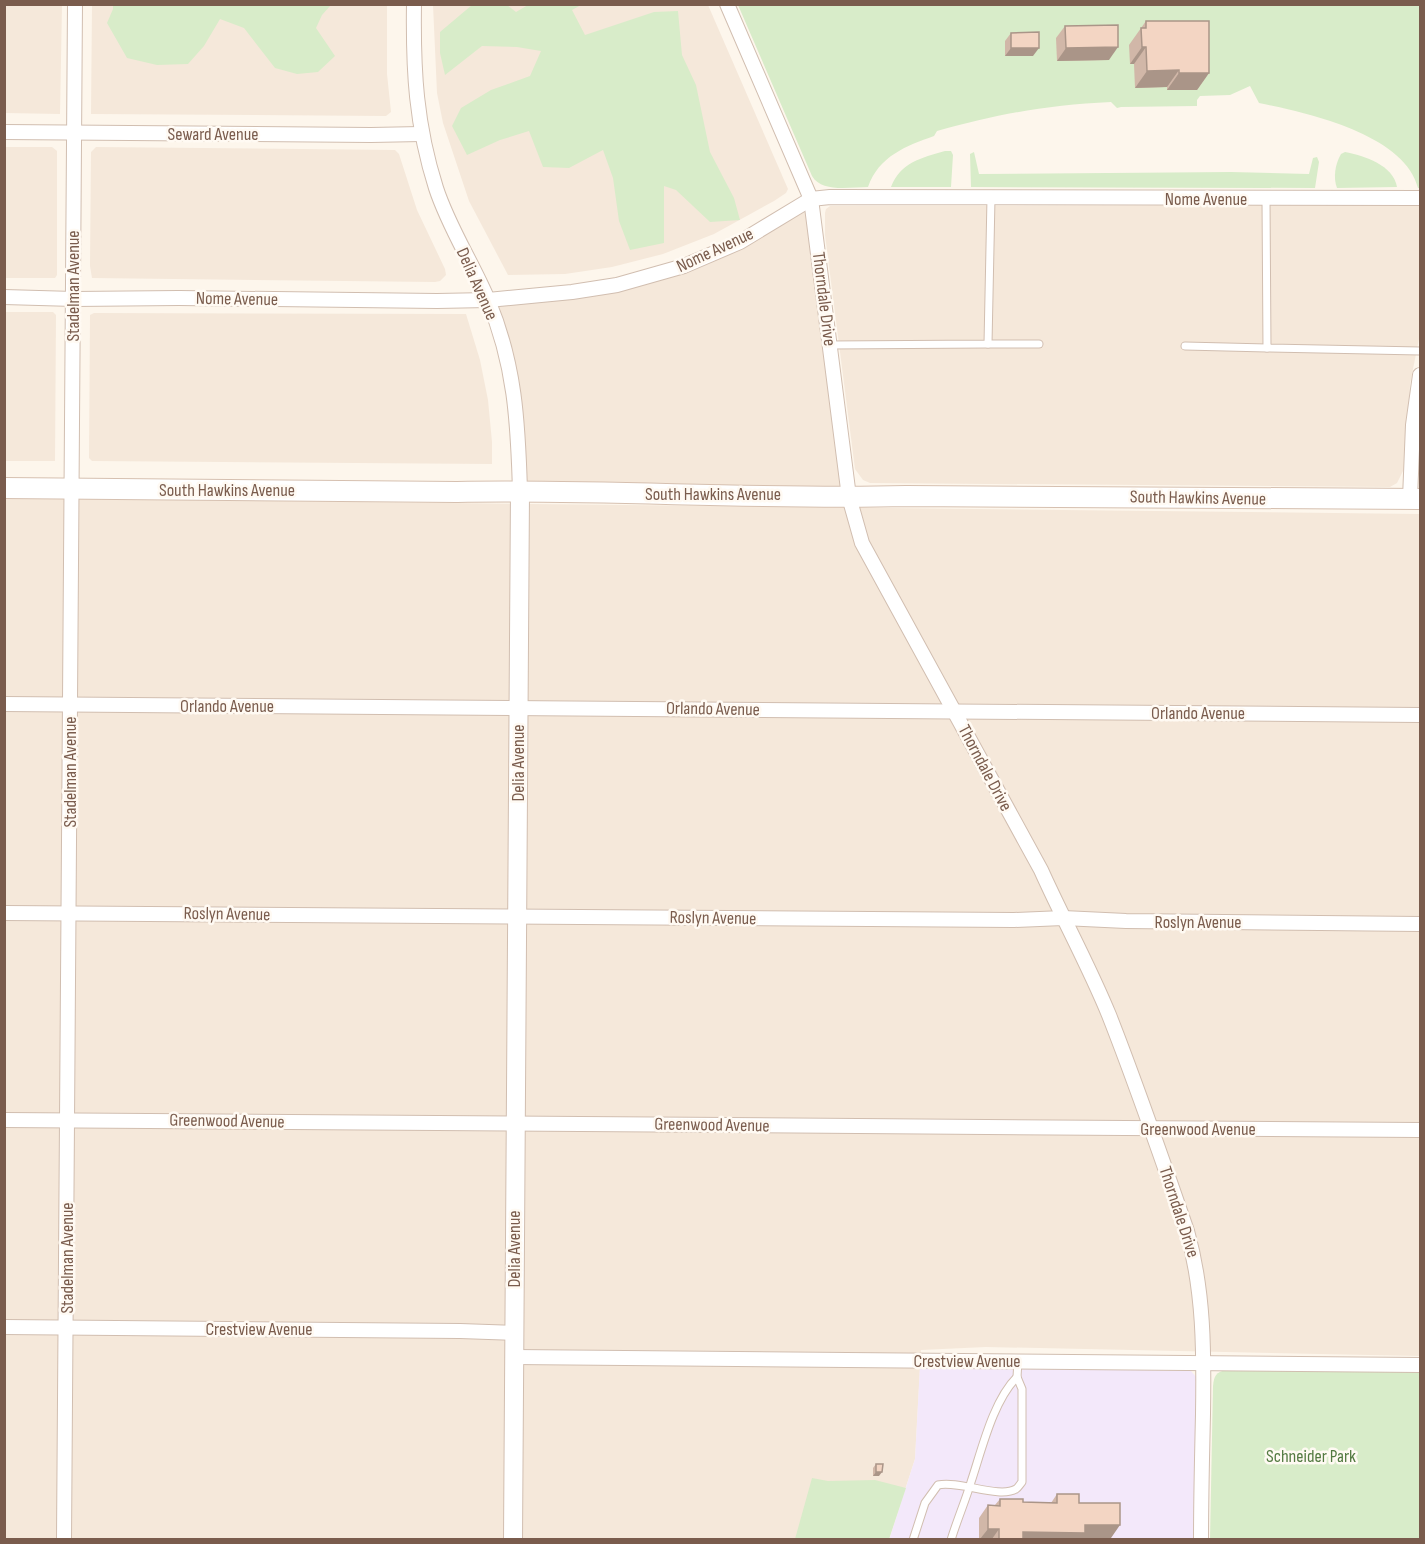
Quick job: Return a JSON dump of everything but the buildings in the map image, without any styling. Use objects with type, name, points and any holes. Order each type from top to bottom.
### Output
[{"type":"main road","name":"South Hawkins Avenue","points":[[4,488],[520,491],[849,497],[1415,499]]},
{"type":"street","name":"Stadelman Avenue","points":[[64,1539],[75,4]]},
{"type":"street","name":"Delia Avenue","points":[[414,4],[413,67],[421,134],[441,202],[488,300],[504,348],[515,393],[518,427],[520,491],[513,1539]]},
{"type":"street","name":"Thorndale Drive","points":[[727,4],[811,199],[849,497],[862,543],[1041,870],[1090,971],[1110,1017],[1184,1219],[1194,1253],[1202,1309],[1204,1362],[1201,1539]]},
{"type":"street","name":"Seward Avenue","points":[[4,132],[421,134]]},
{"type":"street","name":"Nome Avenue","points":[[4,297],[488,300],[572,292],[650,277],[718,253],[811,199],[1420,198]]},
{"type":"street","points":[[1415,499],[1412,436],[1420,375]]},
{"type":"street","name":"Orlando Avenue","points":[[4,704],[1420,715]]},
{"type":"street","name":"Roslyn Avenue","points":[[4,913],[1002,920],[1063,918],[1126,921],[1420,924]]},
{"type":"street","name":"Greenwood Avenue","points":[[4,1120],[1420,1131]]},
{"type":"street","name":"Crestview Avenue","points":[[4,1327],[460,1331],[514,1334]]},
{"type":"street","name":"Crestview Avenue","points":[[514,1357],[1420,1365]]},
{"type":"lane","points":[[988,344],[991,198]]},
{"type":"lane","points":[[1266,199],[1267,348]]},
{"type":"lane","points":[[830,345],[1039,344]]},
{"type":"lane","points":[[1185,346],[1420,351]]},
{"type":"lane","points":[[913,1539],[925,1503],[938,1485],[949,1483],[1002,1491],[1016,1490],[1022,1482],[1022,1389],[1017,1377],[1018,1361]]},
{"type":"lane","points":[[951,1539],[959,1510],[996,1412],[1007,1387],[1017,1377]]},
{"type":"shaded area","points":[[5,4],[62,5],[60,114],[5,113]]},
{"type":"shaded area","points":[[92,5],[387,5],[387,74],[391,112],[386,116],[91,114]]},
{"type":"shaded area","points":[[433,5],[708,5],[788,189],[786,193],[714,234],[663,254],[612,267],[565,274],[508,275],[469,201],[443,123],[437,93]]},
{"type":"shaded area","points":[[5,147],[52,147],[57,151],[57,275],[55,278],[5,278]]},
{"type":"shaded area","points":[[96,147],[395,150],[399,154],[417,210],[446,275],[440,281],[435,282],[92,278],[90,266],[91,152]]},
{"type":"shaded area","points":[[811,199],[849,497],[520,491],[518,427],[488,300],[538,294],[684,266]]},
{"type":"shaded area","points":[[1420,205],[1420,334],[1410,384],[1404,469],[1397,483],[1390,487],[870,483],[863,480],[855,469],[825,235],[825,213],[830,206]]},
{"type":"shaded area","points":[[5,312],[53,312],[56,315],[55,461],[5,461]]},
{"type":"shaded area","points":[[94,313],[466,314],[480,360],[488,400],[492,464],[92,461],[89,458],[90,315]]},
{"type":"shaded area","points":[[5,498],[1420,514],[1420,1356],[986,1347],[921,1350],[915,1459],[889,1539],[5,1540]]},
{"type":"shaded area","points":[[920,1365],[1191,1371],[1197,1378],[1195,1539],[889,1540],[915,1459]]},
{"type":"green space","points":[[113,5],[331,5],[322,15],[316,28],[335,56],[318,72],[297,74],[275,68],[244,28],[220,19],[204,46],[188,64],[157,65],[127,58],[107,23]]},
{"type":"green space","points":[[472,5],[507,5],[516,12],[528,5],[581,5],[572,10],[585,35],[654,12],[678,11],[682,55],[696,85],[710,152],[734,198],[740,220],[710,222],[676,190],[664,186],[664,243],[630,250],[619,221],[613,178],[603,150],[569,168],[543,167],[529,131],[500,140],[467,155],[452,126],[461,108],[491,90],[530,76],[541,51],[517,47],[482,46],[445,75],[440,53],[440,32]]},
{"type":"green space","points":[[738,5],[1420,5],[1420,188],[1409,169],[1394,153],[1374,140],[1326,120],[1259,103],[1250,86],[1230,95],[1200,96],[1197,106],[1117,108],[1111,102],[1088,103],[1023,111],[981,120],[937,131],[934,136],[904,148],[879,167],[868,187],[829,187],[822,185],[812,176]]},
{"type":"green space","points":[[945,151],[951,151],[953,155],[951,187],[891,187],[906,166]]},
{"type":"green space","points":[[974,152],[979,174],[1231,172],[1309,174],[1313,158],[1317,157],[1319,162],[1315,188],[971,187],[970,154]]},
{"type":"green space","points":[[1345,152],[1369,159],[1384,167],[1394,179],[1397,187],[1337,188],[1336,167],[1341,154]]},
{"type":"green space","name":"Schneider Park","points":[[1226,1370],[1420,1372],[1420,1539],[1210,1540],[1213,1386],[1216,1375]]},
{"type":"green space","points":[[812,1478],[828,1481],[875,1480],[906,1488],[889,1539],[795,1539]]}]
